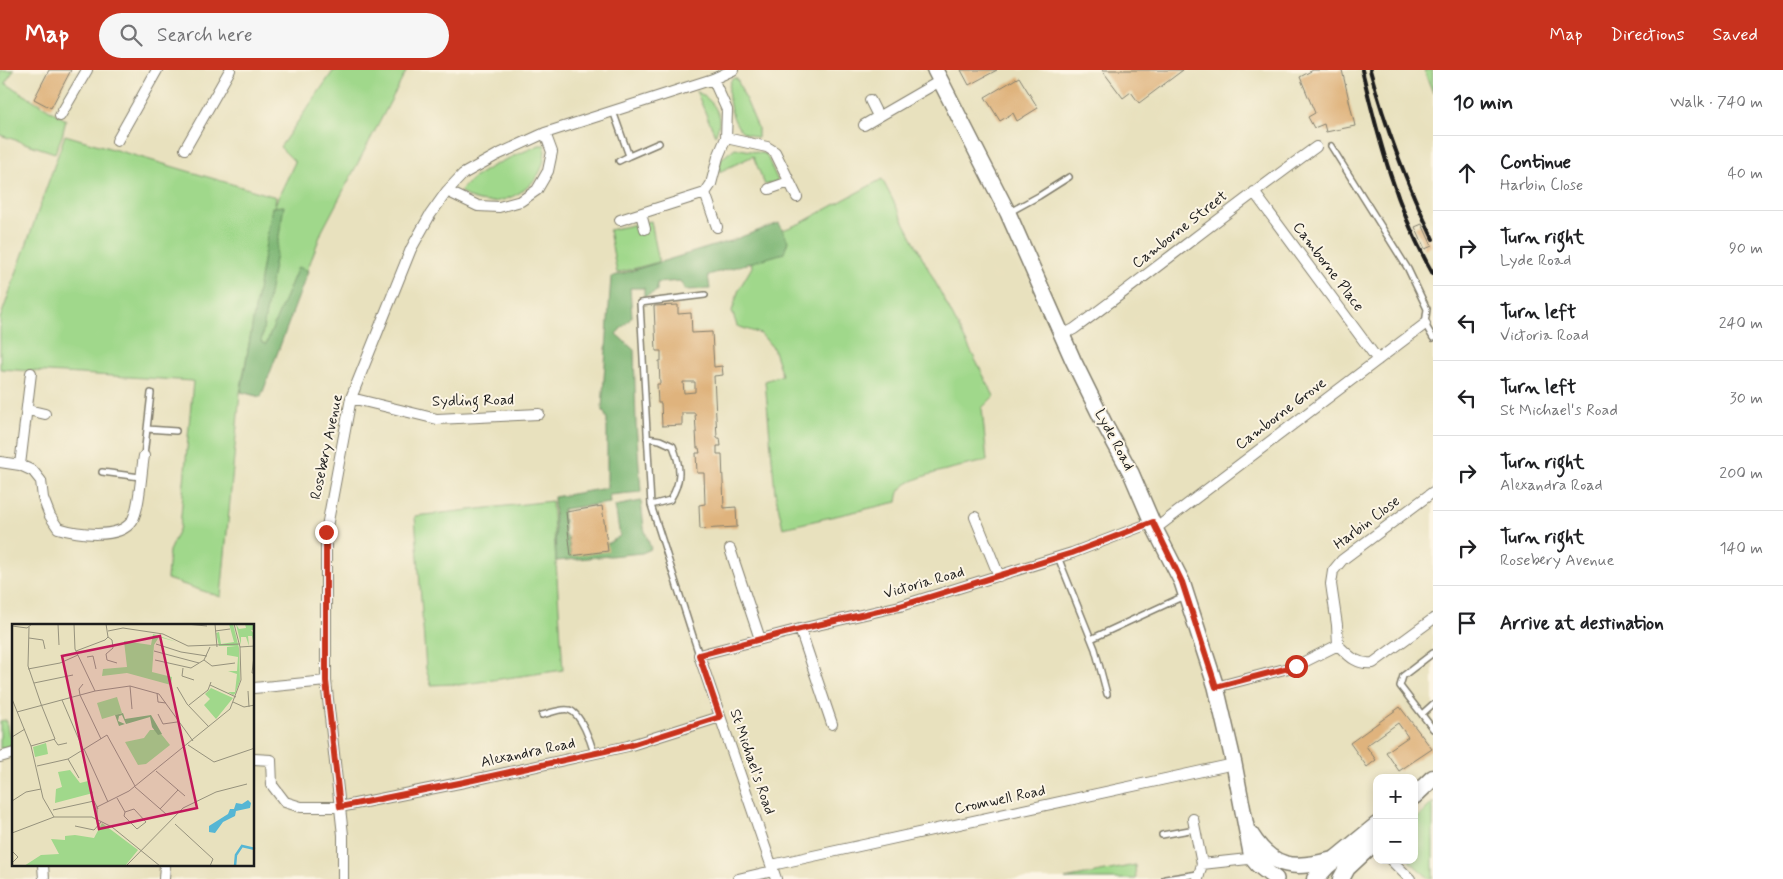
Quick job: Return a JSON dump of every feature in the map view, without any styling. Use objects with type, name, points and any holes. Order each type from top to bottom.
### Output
[{"type":"main road","points":[[1418,792],[1433,778]]},
{"type":"main road","points":[[1340,871],[1373,830]]},
{"type":"main road","points":[[1316,879],[1340,871],[1373,846]]},
{"type":"street","points":[[60,116],[87,70]]},
{"type":"street","points":[[116,141],[157,70]]},
{"type":"street","points":[[185,149],[230,70]]},
{"type":"street","name":"Rosebery Avenue","points":[[343,879],[343,835],[326,681],[326,532],[351,398],[411,249],[430,215],[463,174],[497,155],[545,133],[714,79],[733,70]]},
{"type":"street","points":[[864,125],[937,75]]},
{"type":"street","name":"Lyde Road","points":[[937,75],[1008,213],[1062,335],[1106,427],[1131,473],[1182,582],[1216,687],[1234,764],[1252,858]]},
{"type":"street","points":[[620,220],[705,193],[711,184],[726,138],[727,110],[714,79]]},
{"type":"street","points":[[870,100],[878,116]]},
{"type":"street","points":[[448,191],[478,206],[499,207],[521,201],[537,190],[548,171],[552,152],[545,133]]},
{"type":"street","points":[[726,138],[767,147],[775,152],[797,197]]},
{"type":"street","name":"Camborne Street","points":[[1062,335],[1074,329],[1152,272],[1254,192],[1316,147]]},
{"type":"street","points":[[770,189],[788,182]]},
{"type":"street","name":"Camborne Place","points":[[1254,192],[1378,360]]},
{"type":"street","points":[[705,193],[717,227]]},
{"type":"street","points":[[641,214],[644,229]]},
{"type":"street","name":"Camborne Grove","points":[[1154,525],[1425,324]]},
{"type":"street","points":[[20,465],[31,373]]},
{"type":"street","name":"Sydling Road","points":[[351,398],[437,419],[539,414]]},
{"type":"street","points":[[28,410],[45,414]]},
{"type":"street","points":[[0,462],[20,465],[33,471],[41,481],[43,498],[50,516],[58,528],[87,535],[107,533],[126,527],[132,520],[140,488],[144,456]]},
{"type":"street","name":"Harbin Close","points":[[1338,645],[1338,625],[1331,584],[1333,571],[1342,560],[1433,492]]},
{"type":"street","points":[[975,517],[999,576]]},
{"type":"street","name":"Victoria Road","points":[[699,655],[900,606],[1154,525]]},
{"type":"street","points":[[730,549],[760,639]]},
{"type":"street","points":[[1216,687],[1296,666],[1338,645],[1354,660],[1365,664],[1373,663],[1433,619]]},
{"type":"street","points":[[800,629],[832,724]]},
{"type":"street","name":"St Michael's Road","points":[[699,655],[774,872]]},
{"type":"street","points":[[255,688],[326,681]]},
{"type":"street","name":"Alexandra Road","points":[[255,759],[271,760],[272,785],[285,802],[301,807],[340,807],[628,746],[720,717]]},
{"type":"street","name":"Cromwell Road","points":[[738,879],[1234,764]]},
{"type":"street","points":[[1194,824],[1199,872],[1268,855]]},
{"type":"street","name":"Lyde Road","points":[[1247,827],[1259,847],[1278,862],[1340,871]]},
{"type":"street","points":[[1252,858],[1258,866],[1276,879]]},
{"type":"street","points":[[1395,864],[1410,879]]},
{"type":"street","points":[[43,866],[44,879]]},
{"type":"street","points":[[164,879],[165,866]]},
{"type":"street","name":"Lyde Road","points":[[1300,866],[1316,879]]},
{"type":"lane","points":[[613,111],[630,156]]},
{"type":"lane","points":[[618,161],[659,143]]},
{"type":"lane","points":[[1331,146],[1408,269],[1427,309],[1425,324],[1433,338]]},
{"type":"lane","points":[[1008,213],[1069,177]]},
{"type":"lane","points":[[699,655],[651,505],[640,303],[705,296]]},
{"type":"lane","points":[[144,456],[151,393]]},
{"type":"lane","points":[[147,429],[176,431]]},
{"type":"lane","points":[[647,438],[660,440],[673,446],[678,458],[678,487],[670,500],[651,505]]},
{"type":"lane","points":[[102,472],[140,477]]},
{"type":"lane","points":[[1058,557],[1091,638],[1107,694]]},
{"type":"lane","points":[[1091,638],[1186,595]]},
{"type":"lane","points":[[1433,653],[1403,676],[1400,686],[1433,729]]},
{"type":"lane","points":[[1422,714],[1433,704]]},
{"type":"lane","points":[[542,715],[568,709],[573,712],[583,724],[594,754]]},
{"type":"lane","points":[[1162,836],[1194,824]]},
{"type":"lane","points":[[1165,879],[1199,872]]},
{"type":"green space","points":[[0,70],[14,70],[5,83],[66,120],[55,153],[0,135]]},
{"type":"green space","points":[[334,70],[407,70],[322,231],[260,397],[242,392],[276,202],[295,162],[280,147]]},
{"type":"green space","points":[[1424,70],[1432,70],[1433,93]]},
{"type":"green space","points":[[733,78],[737,79],[758,128],[758,138],[742,131],[732,114],[729,90]]},
{"type":"green space","points":[[696,91],[708,99],[716,109],[719,121],[715,135]]},
{"type":"green space","points":[[65,135],[276,197],[240,393],[221,597],[167,579],[169,551],[180,527],[193,381],[0,369],[0,319]]},
{"type":"green space","points":[[539,145],[545,145],[542,168],[523,191],[502,200],[491,202],[469,198],[460,191],[487,169]]},
{"type":"green space","points":[[735,148],[766,154],[778,181],[765,185],[753,156],[719,172],[721,159]]},
{"type":"green space","points":[[882,179],[994,396],[982,408],[987,461],[942,471],[908,483],[899,493],[897,502],[783,528],[775,492],[765,381],[782,375],[773,348],[761,334],[737,326],[732,311],[739,289],[752,267],[749,243],[801,223]]},
{"type":"green space","points":[[284,206],[261,342],[266,344],[298,267],[308,271],[261,397],[241,392],[272,207]]},
{"type":"green space","points":[[651,221],[659,262],[617,273],[609,230]]},
{"type":"green space","points":[[779,223],[788,241],[784,253],[708,275],[710,289],[685,290],[680,281],[657,283],[657,291],[644,297],[644,288],[630,288],[632,317],[616,334],[634,350],[636,424],[641,492],[609,495],[610,503],[563,509],[565,537],[568,537],[571,556],[607,544],[620,536],[615,506],[641,501],[644,528],[651,549],[642,553],[556,561],[554,497],[607,488],[607,419],[602,408],[611,277],[730,241]]},
{"type":"green space","points":[[552,501],[563,670],[458,685],[431,685],[426,669],[415,516]]},
{"type":"green space","points":[[6,720],[9,736],[12,736],[12,746],[0,749],[0,721]]},
{"type":"green space","points":[[1433,802],[1433,879],[1430,879],[1413,864],[1418,864],[1418,818]]},
{"type":"green space","points":[[1135,865],[1136,879],[1065,879]]},
{"type":"building","points":[[49,70],[71,70],[51,108],[34,99]]},
{"type":"building","points":[[961,70],[997,70],[969,85]]},
{"type":"building","points":[[1102,70],[1183,70],[1139,103],[1131,92],[1123,98]]},
{"type":"building","points":[[1313,70],[1342,70],[1355,126],[1326,132],[1324,124],[1314,128],[1308,117],[1315,113],[1300,77]]},
{"type":"building","points":[[1019,77],[1038,108],[1017,121],[1013,113],[1000,121],[985,97]]},
{"type":"building","points":[[1422,224],[1432,246],[1425,249],[1415,227]]},
{"type":"building","points":[[678,305],[678,314],[691,313],[692,333],[712,332],[714,367],[722,366],[723,375],[714,376],[717,438],[720,438],[721,446],[717,446],[717,454],[722,454],[724,508],[736,507],[737,527],[700,529],[699,505],[705,504],[704,473],[697,473],[696,453],[700,453],[699,448],[697,448],[695,413],[682,413],[682,425],[662,426],[661,403],[658,403],[657,384],[660,384],[659,361],[661,361],[661,351],[656,351],[654,306]],"holes":[[[683,382],[695,382],[695,392],[684,393]]]},
{"type":"building","points":[[602,506],[608,551],[571,556],[566,512]]},
{"type":"building","points":[[1400,707],[1432,749],[1399,771],[1386,752],[1408,737],[1398,723],[1366,746],[1376,760],[1367,767],[1350,743]]},
{"type":"railway","points":[[1362,70],[1390,175],[1409,225],[1433,274]]},
{"type":"railway","points":[[1370,70],[1398,156],[1414,198],[1433,239]]},
{"type":"route","points":[[326,532],[326,681],[340,807],[628,746],[720,717],[699,655],[900,606],[948,592],[1072,553],[1153,522],[1182,582],[1216,687],[1296,666]]}]
